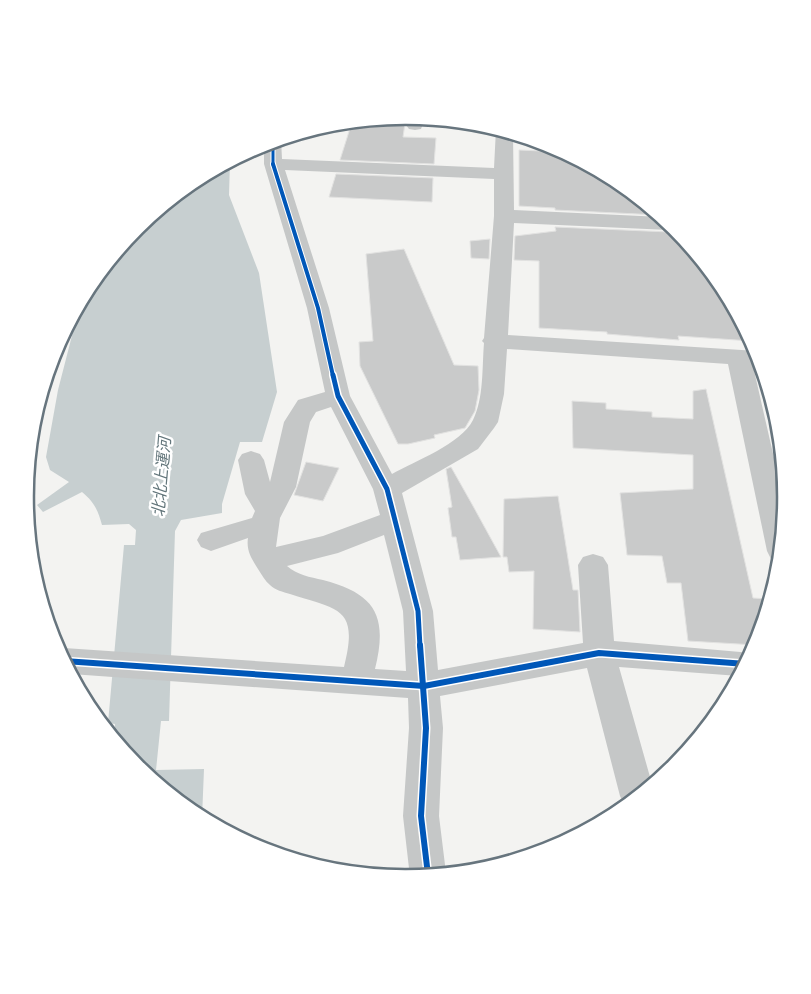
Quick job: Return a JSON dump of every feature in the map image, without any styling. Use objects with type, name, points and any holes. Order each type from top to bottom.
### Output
[{"type":"street","points":[[388,489],[469,443],[484,422],[492,394],[494,341],[504,216],[504,139]]},
{"type":"street","points":[[273,150],[273,164],[318,308],[338,396],[388,489],[418,611],[426,728],[421,816],[427,868]]},
{"type":"street","points":[[273,164],[504,174]]},
{"type":"street","points":[[504,216],[657,223]]},
{"type":"street","points":[[494,341],[749,359],[776,522]]},
{"type":"street","points":[[338,396],[307,406],[297,422],[282,487],[267,519],[261,548],[267,560],[280,577],[299,585],[334,595],[350,603],[360,615],[365,631],[363,652],[356,681]]},
{"type":"street","points":[[251,460],[267,519]]},
{"type":"street","points":[[211,540],[267,519]]},
{"type":"street","points":[[267,560],[328,545],[396,520]]},
{"type":"street","points":[[594,565],[599,653],[636,789]]},
{"type":"street","points":[[73,663],[424,686],[599,653],[738,663]]},
{"type":"water","name":"北北上運河","points":[[230,170],[229,195],[259,273],[277,392],[262,442],[240,442],[222,504],[222,513],[181,520],[175,531],[169,721],[161,721],[156,770],[204,769],[202,808],[160,776],[126,742],[115,728],[115,724],[111,723],[108,720],[124,545],[135,545],[136,530],[129,524],[102,525],[95,507],[82,492],[43,512],[37,505],[69,482],[50,470],[46,457],[58,390],[73,331],[96,290],[126,252],[160,218],[199,188]]},
{"type":"building","points":[[405,125],[403,137],[436,138],[434,164],[340,160],[350,129]]},
{"type":"building","points":[[519,150],[540,151],[591,175],[632,202],[647,214],[555,210],[555,208],[519,206]]},
{"type":"building","points":[[336,174],[433,178],[432,202],[329,197]]},
{"type":"building","points":[[555,227],[666,232],[685,252],[715,290],[742,340],[678,336],[679,340],[607,334],[607,332],[539,328],[539,261],[514,260],[515,236],[556,231]]},
{"type":"building","points":[[490,239],[489,259],[471,258],[470,241]]},
{"type":"building","points":[[404,249],[454,365],[478,366],[479,390],[475,411],[465,428],[434,435],[435,438],[408,444],[398,444],[360,366],[359,342],[373,341],[366,254]]},
{"type":"building","points":[[706,389],[753,598],[763,599],[747,644],[688,641],[681,583],[667,583],[662,556],[627,555],[620,493],[693,489],[693,455],[573,448],[572,401],[606,403],[606,409],[652,412],[652,417],[693,419],[693,391]]},
{"type":"building","points":[[306,462],[339,468],[323,501],[294,495]]},
{"type":"building","points":[[451,467],[501,557],[460,560],[456,537],[452,537],[448,508],[452,507],[446,469]]},
{"type":"building","points":[[558,496],[573,590],[578,590],[580,632],[533,629],[534,571],[509,572],[507,557],[503,557],[504,499]]},
{"type":"cycle path","points":[[273,150],[273,164],[318,308],[338,396],[387,489],[418,611],[426,728],[421,816],[427,868]]},
{"type":"cycle path","points":[[72,662],[424,686],[599,653],[738,663]]}]
